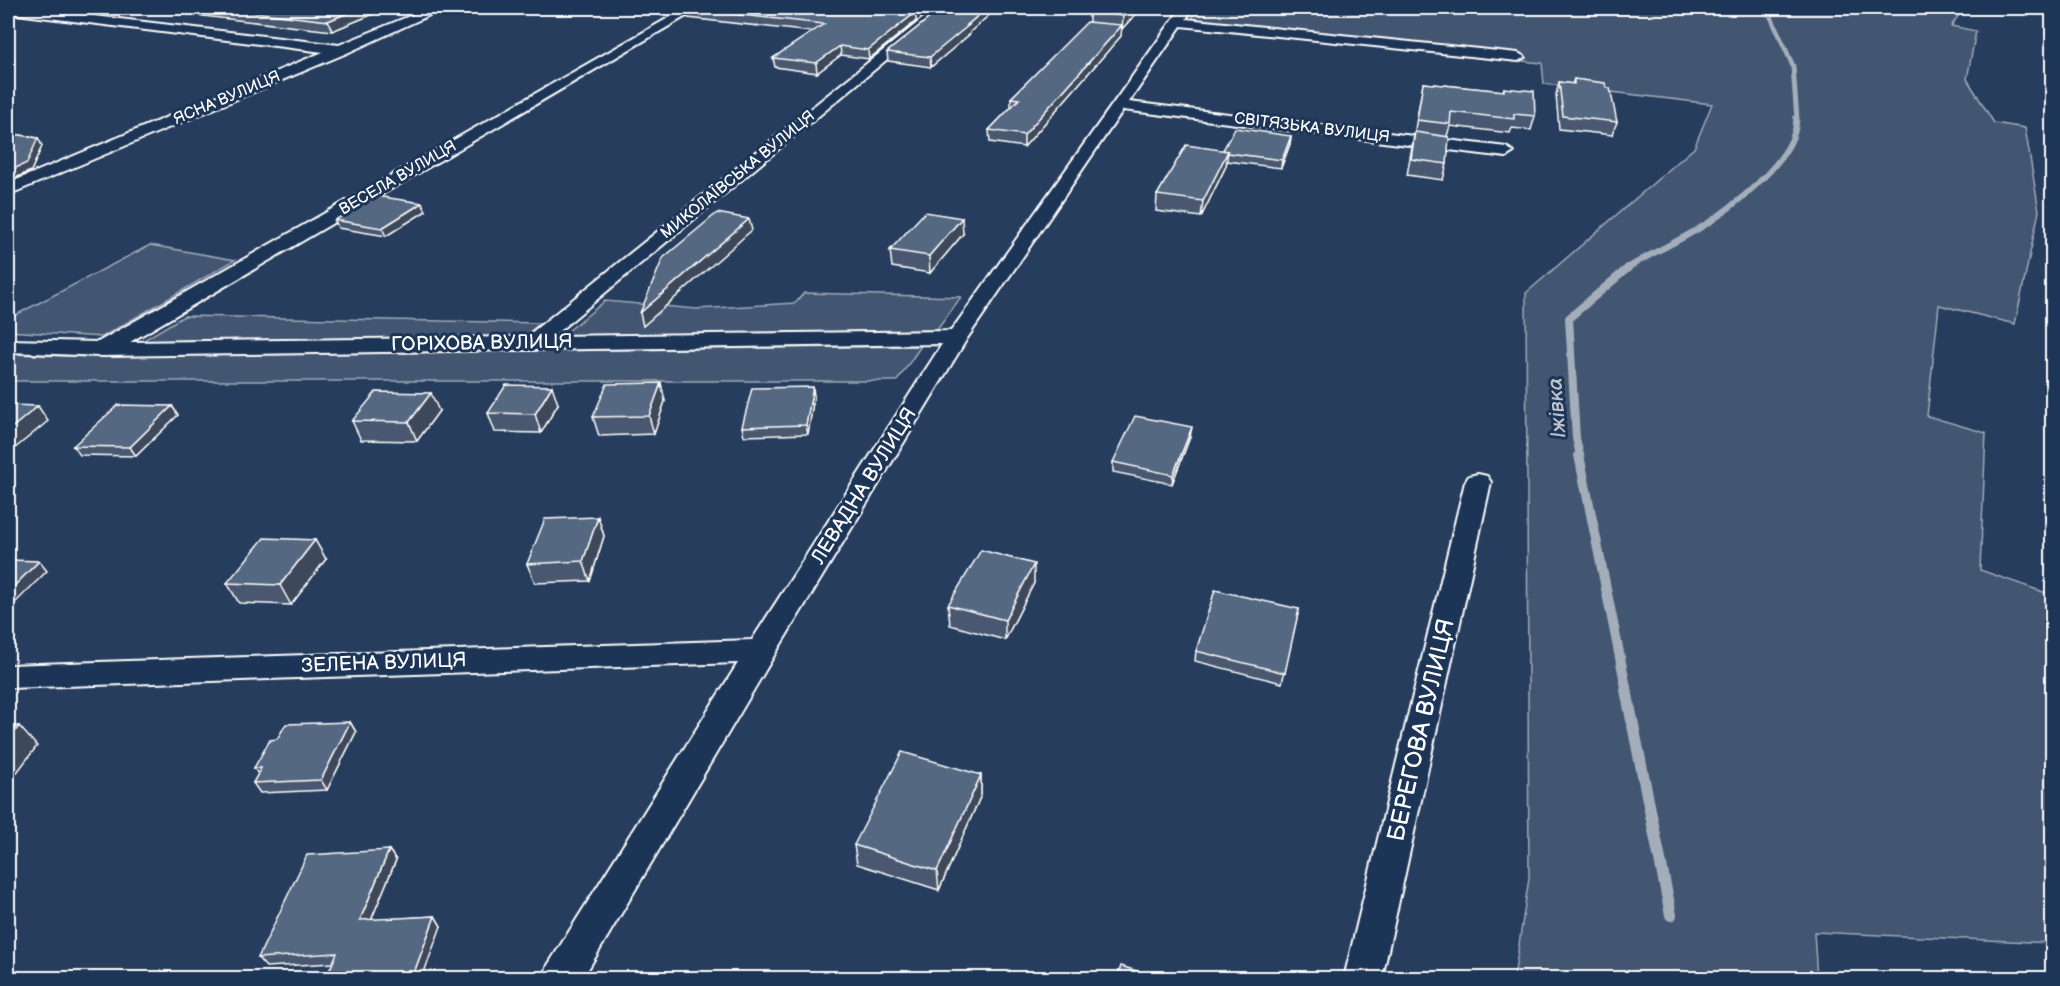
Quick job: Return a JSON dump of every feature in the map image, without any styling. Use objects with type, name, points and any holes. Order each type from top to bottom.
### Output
[{"type":"street","name":"ЯСНА ВУЛИЦЯ","points":[[15,187],[439,8]]},
{"type":"street","name":"ВЕСЕЛА ВУЛИЦЯ","points":[[102,349],[694,8]]},
{"type":"street","points":[[8,9],[342,50]]},
{"type":"street","points":[[908,14],[937,12]]},
{"type":"street","name":"МИКОЛАЇВСЬКА ВУЛИЦЯ","points":[[533,342],[937,12]]},
{"type":"street","points":[[1181,15],[1518,57]]},
{"type":"street","name":"ЛЕВАДНА ВУЛИЦЯ","points":[[562,978],[761,651],[957,337],[1181,15]]},
{"type":"street","name":"СВІТЯЗЬКА ВУЛИЦЯ","points":[[1118,105],[1506,152]]},
{"type":"street","name":"ГОРІХОВА ВУЛИЦЯ","points":[[8,346],[102,349],[957,337]]},
{"type":"street","name":"БЕРЕГОВА ВУЛИЦЯ","points":[[1363,978],[1478,482]]},
{"type":"street","name":"ЗЕЛЕНА ВУЛИЦЯ","points":[[8,676],[761,651]]},
{"type":"shaded area","points":[[1199,8],[1964,8],[1951,26],[1976,31],[1967,79],[1994,123],[2025,128],[2039,211],[2015,324],[1939,305],[1927,416],[1986,433],[1980,570],[2052,595],[2052,943],[1814,932],[1817,978],[1514,978],[1529,878],[1526,293],[1694,148],[1712,104],[1544,84],[1542,63],[1186,27]]},
{"type":"shaded area","points":[[150,245],[235,260],[102,337],[8,331],[8,319]]},
{"type":"shaded area","points":[[804,293],[961,297],[937,330],[562,336],[605,301],[697,309],[795,303]]},
{"type":"shaded area","points":[[184,316],[540,323],[525,336],[142,341]]},
{"type":"shaded area","points":[[921,346],[897,381],[8,381],[8,354],[92,357]]},
{"type":"building","points":[[217,8],[360,8],[328,21]]},
{"type":"building","points":[[869,8],[916,12],[868,50],[840,46],[816,63],[773,58],[824,24],[686,9]]},
{"type":"building","points":[[942,8],[987,8],[930,57],[887,52]]},
{"type":"building","points":[[1094,8],[1130,8],[1123,16],[1089,12]]},
{"type":"building","points":[[1087,22],[1122,25],[1024,135],[989,130],[1019,99],[1011,98]]},
{"type":"building","points":[[1574,79],[1605,83],[1606,87],[1610,88],[1617,122],[1563,116],[1559,82],[1574,84]]},
{"type":"building","points":[[1423,83],[1504,91],[1504,88],[1534,91],[1535,116],[1514,114],[1514,119],[1451,112],[1450,124],[1417,120]]},
{"type":"building","points":[[1235,128],[1291,136],[1282,160],[1228,153],[1223,150]]},
{"type":"building","points":[[1415,132],[1449,137],[1447,164],[1411,159]]},
{"type":"building","points":[[8,133],[38,138],[27,163],[9,171],[8,170]]},
{"type":"building","points":[[1186,145],[1228,151],[1203,201],[1157,195]]},
{"type":"building","points":[[376,196],[422,203],[382,228],[335,220]]},
{"type":"building","points":[[925,212],[962,218],[929,256],[890,250]]},
{"type":"building","points":[[717,213],[749,219],[640,313],[663,258]]},
{"type":"building","points":[[661,383],[649,416],[593,417],[607,384]]},
{"type":"building","points":[[506,385],[552,386],[535,414],[488,413]]},
{"type":"building","points":[[813,387],[806,425],[742,427],[752,388]]},
{"type":"building","points":[[376,392],[431,393],[409,422],[352,421]]},
{"type":"building","points":[[8,405],[38,406],[8,431]]},
{"type":"building","points":[[118,405],[172,406],[130,447],[73,446]]},
{"type":"building","points":[[1135,416],[1192,427],[1173,475],[1113,462]]},
{"type":"building","points":[[598,517],[583,561],[527,564],[545,519]]},
{"type":"building","points":[[264,538],[315,540],[280,585],[227,583]]},
{"type":"building","points":[[981,550],[1034,564],[1005,620],[948,605]]},
{"type":"building","points":[[8,560],[39,561],[8,592]]},
{"type":"building","points":[[1215,590],[1299,609],[1285,673],[1196,651]]},
{"type":"building","points":[[350,722],[321,780],[253,783],[261,768],[254,768],[270,740],[277,739],[286,724]]},
{"type":"building","points":[[8,726],[19,726],[8,741]]},
{"type":"building","points":[[902,752],[981,775],[937,871],[854,845]]},
{"type":"building","points":[[389,850],[360,920],[435,916],[412,978],[326,978],[337,953],[258,958],[307,855]]},
{"type":"building","points":[[1121,966],[1159,978],[1117,978]]},
{"type":"waterway","name":"Іжівка","points":[[1767,8],[1793,66],[1797,120]]},
{"type":"waterway","name":"Іжівка","points":[[1626,269],[1704,226],[1753,188],[1779,161],[1794,132],[1796,118]]},
{"type":"waterway","name":"Іжівка","points":[[1580,456],[1576,438],[1569,318],[1628,268]]},
{"type":"waterway","name":"Іжівка","points":[[1579,455],[1627,692]]},
{"type":"waterway","name":"Іжівка","points":[[1626,690],[1671,915]]}]
